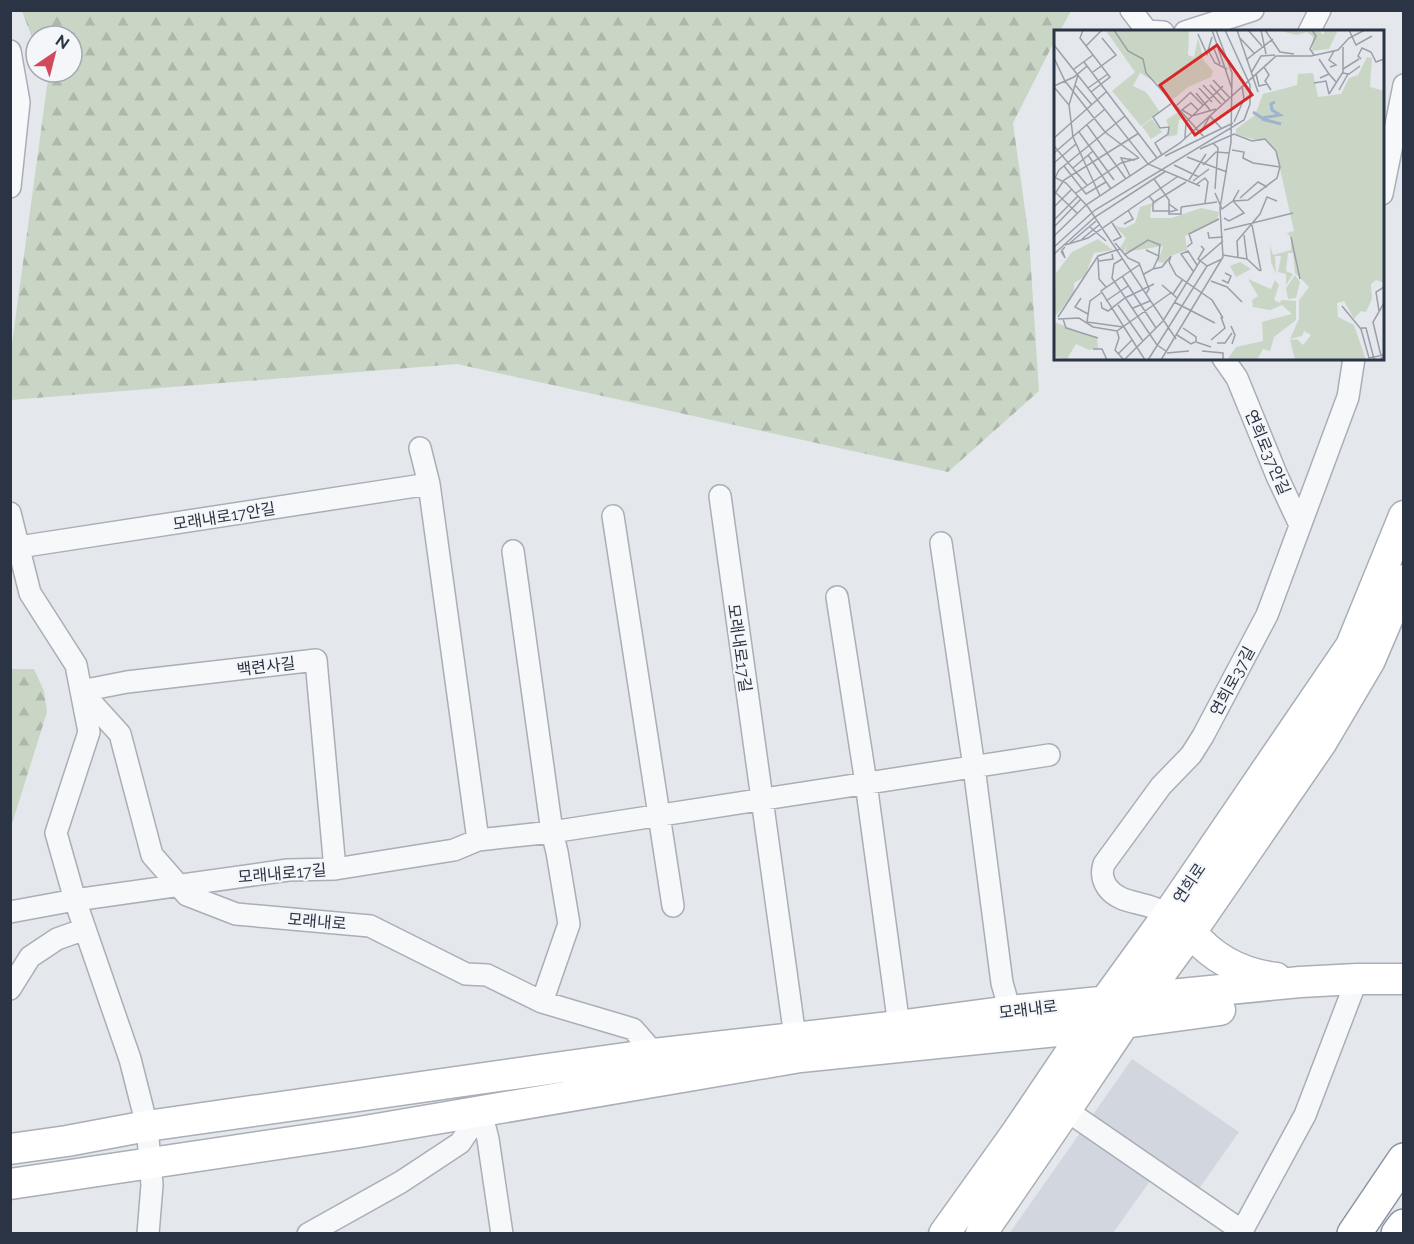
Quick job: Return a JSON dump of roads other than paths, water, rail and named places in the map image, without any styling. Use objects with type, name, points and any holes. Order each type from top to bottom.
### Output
[{"type":"highway","points":[[1354,1233],[1404,1160]]},
{"type":"highway","points":[[1398,1233],[1404,1226]]},
{"type":"main road","name":"연희로","points":[[1142,998],[1179,924],[1351,646],[1404,516]]},
{"type":"main road","name":"연희로","points":[[981,1233],[1066,1110],[1115,1011],[1179,924],[1320,743],[1370,660],[1404,580]]},
{"type":"main road","points":[[1179,924],[1217,957],[1246,972],[1300,982]]},
{"type":"main road","points":[[1115,1011],[1316,998],[1357,979]]},
{"type":"main road","name":"모래내로","points":[[10,1149],[147,1126],[654,1054],[1010,1011],[1115,1011],[1142,998],[1300,982],[1357,979],[1404,980]]},
{"type":"main road","name":"연희로","points":[[944,1233],[1017,1132],[1087,1028],[1115,1011]]},
{"type":"main road","name":"모래내로","points":[[10,1184],[359,1132],[800,1057],[1087,1028]]},
{"type":"street","points":[[1131,10],[1146,30]]},
{"type":"street","points":[[1210,28],[1253,10]]},
{"type":"street","points":[[1310,30],[1320,10]]},
{"type":"street","points":[[10,51],[19,102],[10,187]]},
{"type":"street","points":[[1384,189],[1404,85]]},
{"type":"street","name":"연희로37안길","points":[[1226,360],[1240,368],[1276,477],[1300,525]]},
{"type":"street","name":"연희로37길","points":[[1179,924],[1155,908],[1129,902],[1114,894],[1103,880],[1104,864],[1161,786],[1191,755],[1267,615],[1347,397],[1354,360]]},
{"type":"street","points":[[420,448],[429,484],[478,840]]},
{"type":"street","name":"모래내로17안길","points":[[19,547],[429,484]]},
{"type":"street","name":"모래내로17길","points":[[720,496],[795,1037]]},
{"type":"street","points":[[10,513],[30,593],[76,665],[89,732],[56,833],[75,900],[130,1059],[147,1126],[152,1185],[148,1233]]},
{"type":"street","points":[[613,516],[673,906]]},
{"type":"street","points":[[941,543],[974,767],[1002,983],[1010,1011]]},
{"type":"street","points":[[513,551],[552,832],[569,924],[542,1002]]},
{"type":"street","points":[[837,597],[866,783],[899,1026]]},
{"type":"street","name":"백련사길","points":[[81,691],[127,682],[316,660],[335,869]]},
{"type":"street","name":"모래내로","points":[[81,691],[120,734],[152,855],[187,895],[236,914],[370,926],[466,974],[487,975],[542,1002],[633,1029],[676,1078]]},
{"type":"street","name":"모래내로17길","points":[[10,912],[75,900],[288,870],[335,869],[454,850],[478,840],[552,832],[1049,755]]},
{"type":"street","points":[[10,989],[30,957],[57,939],[85,930]]},
{"type":"street","points":[[1066,1110],[1240,1232],[1305,1115],[1357,979]]},
{"type":"street","points":[[308,1233],[401,1182],[460,1143],[482,1112]]},
{"type":"street","points":[[482,1112],[502,1233]]}]
